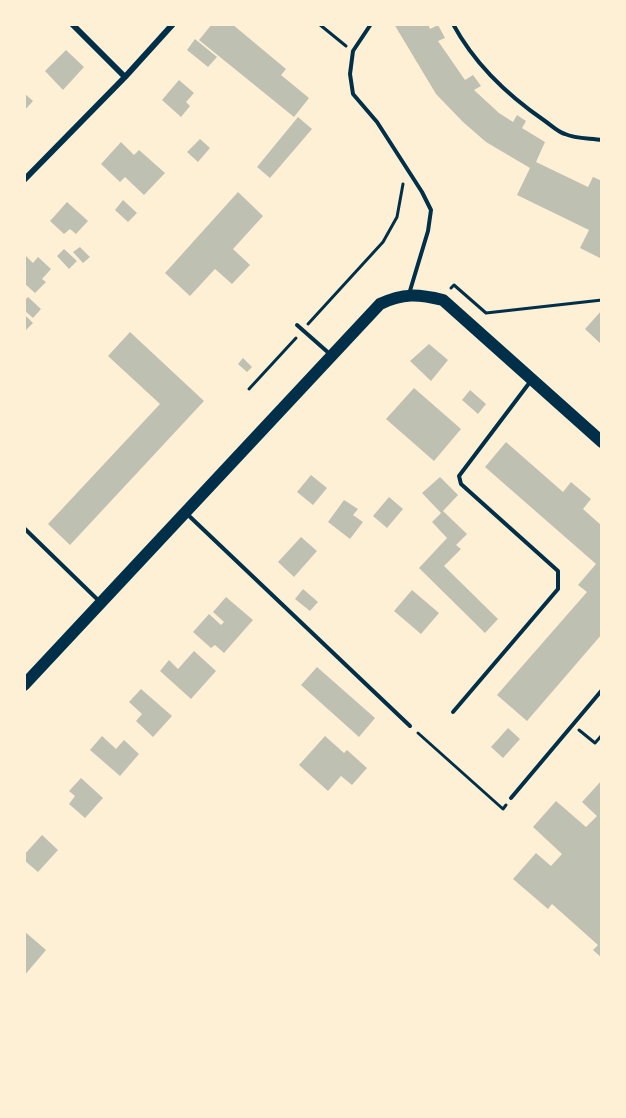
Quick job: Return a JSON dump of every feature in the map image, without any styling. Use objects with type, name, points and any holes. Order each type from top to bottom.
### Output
[{"type":"main road","points":[[24,685],[380,304],[395,296],[409,295],[443,300],[602,442]]},
{"type":"street","points":[[72,24],[125,77]]},
{"type":"street","points":[[24,180],[125,77],[173,24]]},
{"type":"lane","points":[[371,24],[353,51],[350,75],[353,94],[377,122],[431,210],[429,231],[409,295]]},
{"type":"lane","points":[[453,24],[463,43],[481,67],[533,113],[565,134],[602,140]]},
{"type":"lane","points":[[297,325],[332,355]]},
{"type":"lane","points":[[453,712],[558,589],[558,571],[461,484],[459,476],[532,379]]},
{"type":"lane","points":[[186,512],[410,726]]},
{"type":"lane","points":[[24,528],[101,603]]},
{"type":"lane","points":[[511,798],[602,690]]},
{"type":"path","points":[[320,24],[353,51]]},
{"type":"path","points":[[249,389],[383,242],[397,218],[402,197],[404,164]]},
{"type":"path","points":[[443,300],[453,285],[486,313],[602,300]]},
{"type":"path","points":[[573,724],[595,743],[602,735]]},
{"type":"path","points":[[410,726],[503,809],[511,798]]},
{"type":"building","points":[[212,24],[232,24],[286,69],[281,75],[309,98],[294,117],[199,40]]},
{"type":"building","points":[[394,24],[428,24],[430,29],[438,25],[445,38],[438,41],[465,80],[473,75],[481,86],[474,90],[499,113],[513,122],[517,115],[526,121],[522,128],[545,142],[536,162],[588,187],[593,177],[602,181],[602,259],[580,248],[589,230],[517,195],[530,168],[486,142],[436,94]]},
{"type":"building","points":[[195,39],[217,57],[208,67],[187,50]]},
{"type":"building","points":[[66,50],[84,67],[63,90],[45,71]]},
{"type":"building","points":[[179,80],[194,93],[186,102],[190,106],[181,117],[162,100]]},
{"type":"building","points":[[24,93],[33,101],[24,111]]},
{"type":"building","points":[[298,117],[312,129],[270,178],[257,167]]},
{"type":"building","points":[[200,139],[210,148],[198,162],[187,152]]},
{"type":"building","points":[[121,142],[134,155],[139,150],[165,173],[144,195],[125,177],[120,182],[101,164]]},
{"type":"building","points":[[238,192],[263,216],[233,249],[250,265],[232,284],[215,269],[190,296],[165,273]]},
{"type":"building","points":[[123,200],[137,213],[128,222],[115,210]]},
{"type":"building","points":[[67,202],[88,221],[76,234],[70,229],[64,234],[50,221]]},
{"type":"building","points":[[80,247],[90,257],[83,263],[73,252]]},
{"type":"building","points":[[64,249],[77,261],[69,269],[57,256]]},
{"type":"building","points":[[24,254],[33,263],[38,257],[51,269],[42,279],[46,282],[35,293],[24,283]]},
{"type":"building","points":[[28,297],[41,309],[33,318],[24,310],[24,301]]},
{"type":"building","points":[[602,310],[602,345],[585,329]]},
{"type":"building","points":[[24,314],[33,323],[25,331],[24,330]]},
{"type":"building","points":[[130,332],[204,401],[70,545],[48,524],[160,404],[108,356]]},
{"type":"building","points":[[429,344],[448,360],[431,381],[410,361]]},
{"type":"building","points":[[243,358],[252,367],[247,372],[238,364]]},
{"type":"building","points":[[414,388],[461,429],[434,461],[386,419]]},
{"type":"building","points":[[470,390],[486,404],[478,414],[462,400]]},
{"type":"building","points":[[506,442],[563,492],[571,482],[591,499],[583,509],[602,526],[602,634],[527,721],[497,695],[587,592],[578,585],[596,564],[485,467]]},
{"type":"building","points":[[311,475],[327,488],[313,505],[297,492]]},
{"type":"building","points":[[440,477],[458,495],[443,511],[467,534],[456,545],[461,549],[444,566],[498,619],[485,633],[419,568],[447,538],[432,522],[441,513],[422,493]]},
{"type":"building","points":[[389,497],[403,509],[387,528],[373,516]]},
{"type":"building","points":[[344,500],[358,509],[353,515],[363,522],[350,539],[328,522]]},
{"type":"building","points":[[301,537],[317,551],[294,577],[278,562]]},
{"type":"building","points":[[303,589],[318,602],[310,611],[295,599]]},
{"type":"building","points":[[412,590],[439,613],[421,634],[394,611]]},
{"type":"building","points":[[226,597],[253,620],[224,653],[215,645],[211,648],[193,632],[209,614],[221,625],[224,622],[213,612]]},
{"type":"building","points":[[194,651],[216,671],[191,699],[160,671],[169,660],[178,669]]},
{"type":"building","points":[[317,667],[375,718],[359,737],[301,685]]},
{"type":"building","points":[[141,689],[172,716],[153,737],[136,721],[142,714],[129,702]]},
{"type":"building","points":[[508,728],[520,739],[503,758],[491,747]]},
{"type":"building","points":[[102,736],[116,749],[124,740],[139,754],[120,776],[90,750]]},
{"type":"building","points":[[325,736],[344,753],[347,750],[367,768],[352,785],[341,776],[328,791],[299,765]]},
{"type":"building","points":[[81,778],[103,798],[85,818],[69,804],[75,796],[69,791]]},
{"type":"building","points":[[602,780],[602,958],[593,950],[598,945],[552,904],[548,909],[513,879],[536,853],[551,866],[562,854],[533,827],[556,801],[586,827],[597,816],[582,802]]},
{"type":"building","points":[[42,835],[58,850],[38,872],[24,860],[24,855]]},
{"type":"building","points":[[24,931],[46,950],[24,976]]}]
